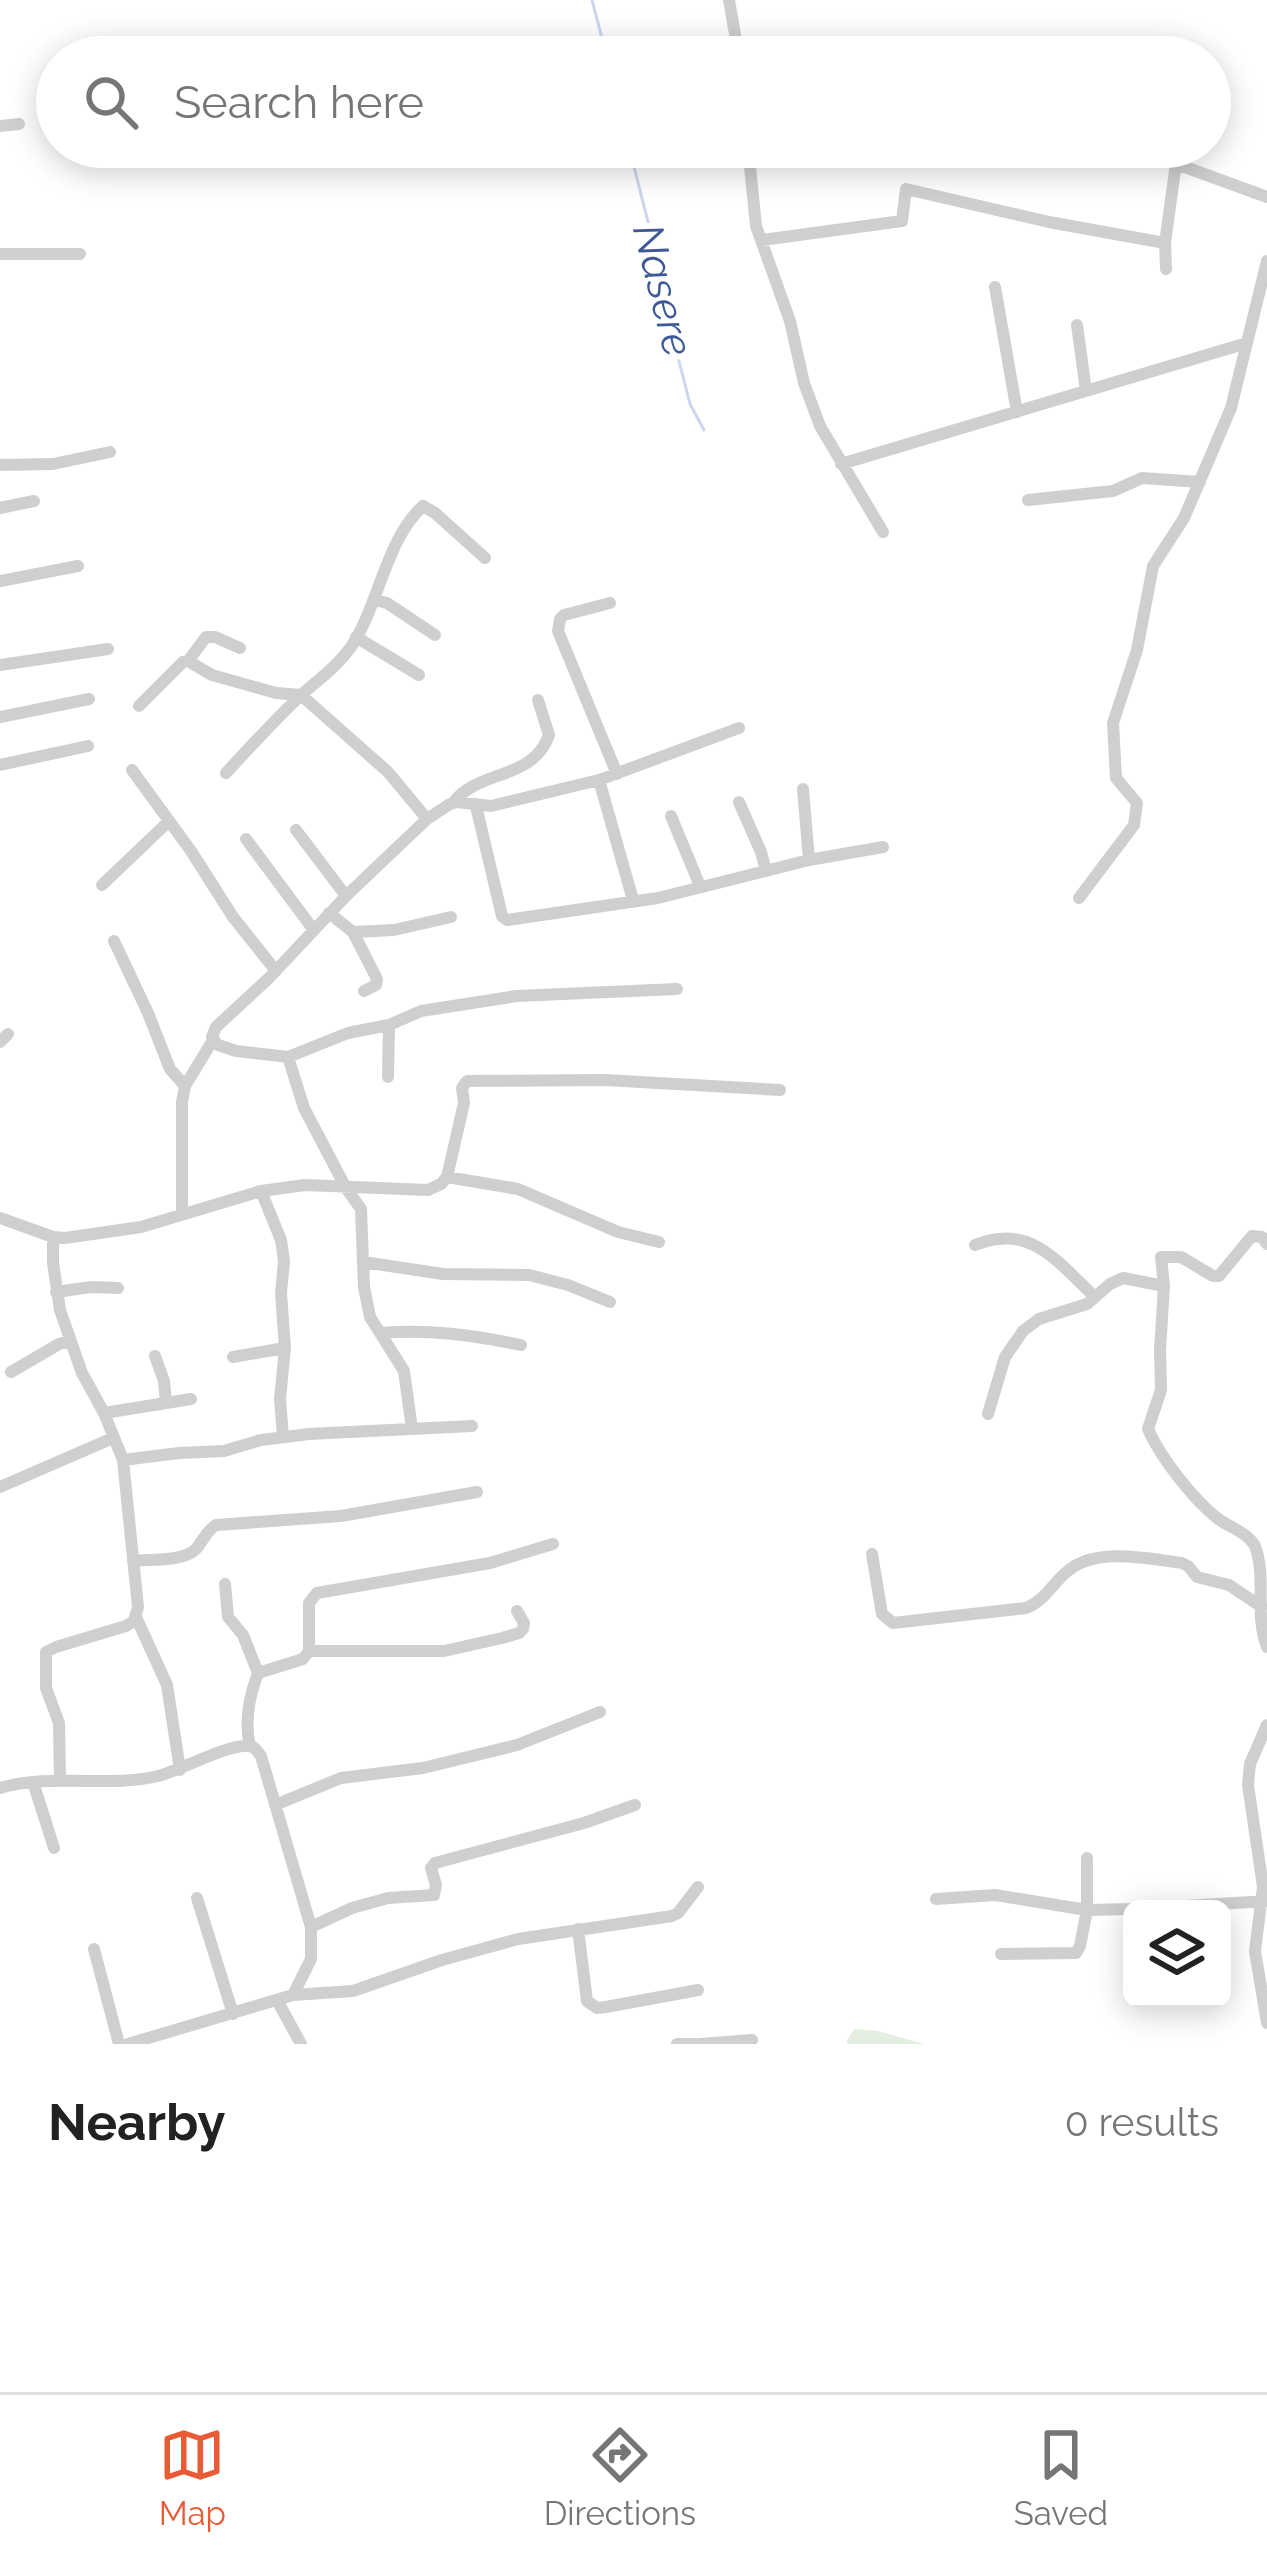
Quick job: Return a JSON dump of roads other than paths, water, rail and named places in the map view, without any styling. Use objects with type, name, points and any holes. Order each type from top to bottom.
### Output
[{"type":"street","points":[[729,0],[735,36]]},
{"type":"street","points":[[0,126],[19,124]]},
{"type":"street","points":[[750,168],[756,226],[790,321],[804,383],[820,426],[883,532]]},
{"type":"street","points":[[1166,269],[1175,168]]},
{"type":"street","points":[[1189,168],[1267,197]]},
{"type":"street","points":[[761,240],[902,221],[906,189],[1165,243]]},
{"type":"street","points":[[0,254],[80,254]]},
{"type":"street","points":[[1079,898],[1134,825],[1137,802],[1116,778],[1113,723],[1136,650],[1153,566],[1184,518],[1231,408],[1267,261]]},
{"type":"street","points":[[995,286],[1017,412]]},
{"type":"street","points":[[1077,325],[1086,392]]},
{"type":"street","points":[[841,464],[1247,343]]},
{"type":"street","points":[[0,465],[52,464],[110,452]]},
{"type":"street","points":[[1028,500],[1113,490],[1142,478],[1200,482]]},
{"type":"street","points":[[0,508],[34,501]]},
{"type":"street","points":[[226,773],[301,695],[327,675],[356,637],[401,534],[423,506],[485,558]]},
{"type":"street","points":[[0,581],[78,566]]},
{"type":"street","points":[[375,600],[435,635]]},
{"type":"street","points":[[610,603],[564,615],[558,631],[616,774]]},
{"type":"street","points":[[139,706],[188,661],[206,637],[240,648]]},
{"type":"street","points":[[356,637],[419,675]]},
{"type":"street","points":[[0,665],[108,649]]},
{"type":"street","points":[[188,661],[212,675],[301,695],[388,772],[427,819]]},
{"type":"street","points":[[0,717],[89,699]]},
{"type":"street","points":[[182,1214],[182,1102],[185,1086],[216,1027],[427,819],[453,803],[466,788],[511,773],[543,750],[549,735],[538,700]]},
{"type":"street","points":[[453,803],[490,806],[599,780],[739,728]]},
{"type":"street","points":[[1,763],[88,746]]},
{"type":"street","points":[[132,770],[276,971]]},
{"type":"street","points":[[599,780],[633,900]]},
{"type":"street","points":[[803,789],[809,860]]},
{"type":"street","points":[[739,802],[766,871]]},
{"type":"street","points":[[476,806],[505,920],[658,898],[809,860],[884,847]]},
{"type":"street","points":[[670,816],[700,886]]},
{"type":"street","points":[[102,885],[168,822]]},
{"type":"street","points":[[296,830],[346,896]]},
{"type":"street","points":[[247,838],[313,929]]},
{"type":"street","points":[[329,913],[353,932],[378,982],[364,991]]},
{"type":"street","points":[[353,932],[394,930],[451,917]]},
{"type":"street","points":[[114,940],[170,1069],[185,1086]]},
{"type":"street","points":[[213,1040],[236,1051],[288,1057],[421,1011],[517,997],[677,989]]},
{"type":"street","points":[[388,1077],[389,1024]]},
{"type":"street","points":[[288,1057],[304,1108],[361,1209],[370,1317],[404,1371],[412,1429]]},
{"type":"street","points":[[0,1218],[65,1238],[141,1227],[261,1191],[305,1185],[428,1190],[447,1177],[467,1081],[605,1080],[780,1090]]},
{"type":"street","points":[[447,1177],[518,1189],[618,1232],[659,1242]]},
{"type":"street","points":[[261,1191],[281,1240],[283,1437]]},
{"type":"street","points":[[1267,1244],[1262,1237],[1252,1236],[1219,1276],[1181,1256],[1161,1257],[1161,1390],[1148,1429],[1198,1498],[1253,1543],[1266,1588],[1262,1606],[1267,1647]]},
{"type":"street","points":[[53,1237],[56,1292],[70,1341],[123,1460],[136,1617],[167,1685],[179,1770]]},
{"type":"street","points":[[975,1245],[1002,1237],[1041,1246],[1095,1298]]},
{"type":"street","points":[[363,1262],[443,1274],[530,1275],[610,1302]]},
{"type":"street","points":[[988,1414],[1005,1357],[1023,1331],[1039,1319],[1077,1308],[1123,1278],[1164,1286]]},
{"type":"street","points":[[56,1292],[118,1288]]},
{"type":"street","points":[[380,1333],[448,1332],[521,1345]]},
{"type":"street","points":[[10,1372],[70,1341]]},
{"type":"street","points":[[233,1357],[285,1348]]},
{"type":"street","points":[[155,1356],[166,1402]]},
{"type":"street","points":[[104,1413],[191,1399]]},
{"type":"street","points":[[123,1460],[224,1451],[283,1437],[472,1426]]},
{"type":"street","points":[[0,1487],[113,1438]]},
{"type":"street","points":[[133,1562],[187,1555],[216,1525],[340,1516],[477,1492]]},
{"type":"street","points":[[258,1673],[303,1659],[309,1652],[309,1604],[316,1593],[490,1563],[553,1544]]},
{"type":"street","points":[[872,1554],[882,1614],[893,1623],[1026,1607],[1043,1598],[1073,1566],[1116,1557],[1182,1563],[1197,1577],[1228,1586],[1262,1606]]},
{"type":"street","points":[[225,1584],[228,1617],[243,1635],[258,1673],[246,1730],[250,1746],[261,1756],[310,1927],[311,1959],[293,1996]]},
{"type":"street","points":[[309,1652],[444,1651],[519,1634],[524,1623],[518,1611]]},
{"type":"street","points":[[60,1781],[59,1723],[46,1688],[46,1652],[126,1626],[136,1617]]},
{"type":"street","points":[[275,1805],[341,1778],[423,1768],[518,1745],[600,1712]]},
{"type":"street","points":[[1267,1725],[1250,1764],[1248,1785],[1264,1901],[1255,1951],[1267,2023]]},
{"type":"street","points":[[0,1788],[33,1782],[145,1779],[250,1746]]},
{"type":"street","points":[[33,1782],[54,1848]]},
{"type":"street","points":[[310,1927],[388,1898],[434,1895],[431,1868],[435,1863],[635,1805]]},
{"type":"street","points":[[1000,1954],[1076,1952],[1088,1910],[1087,1858]]},
{"type":"street","points":[[128,2044],[293,1996],[380,1984],[518,1939],[672,1916],[698,1887]]},
{"type":"street","points":[[936,1899],[995,1895],[1088,1910],[1123,1909]]},
{"type":"street","points":[[197,1898],[233,2014]]},
{"type":"street","points":[[1231,1903],[1264,1901]]},
{"type":"street","points":[[578,1929],[587,2002],[592,2006],[698,1990]]},
{"type":"street","points":[[94,1949],[119,2044]]},
{"type":"street","points":[[278,2002],[301,2044]]},
{"type":"street","points":[[677,2044],[752,2040]]},
{"type":"waterway","name":"Nasere","points":[[592,0],[601,36]]},
{"type":"waterway","name":"Nasere","points":[[634,168],[690,404],[704,430]]}]
